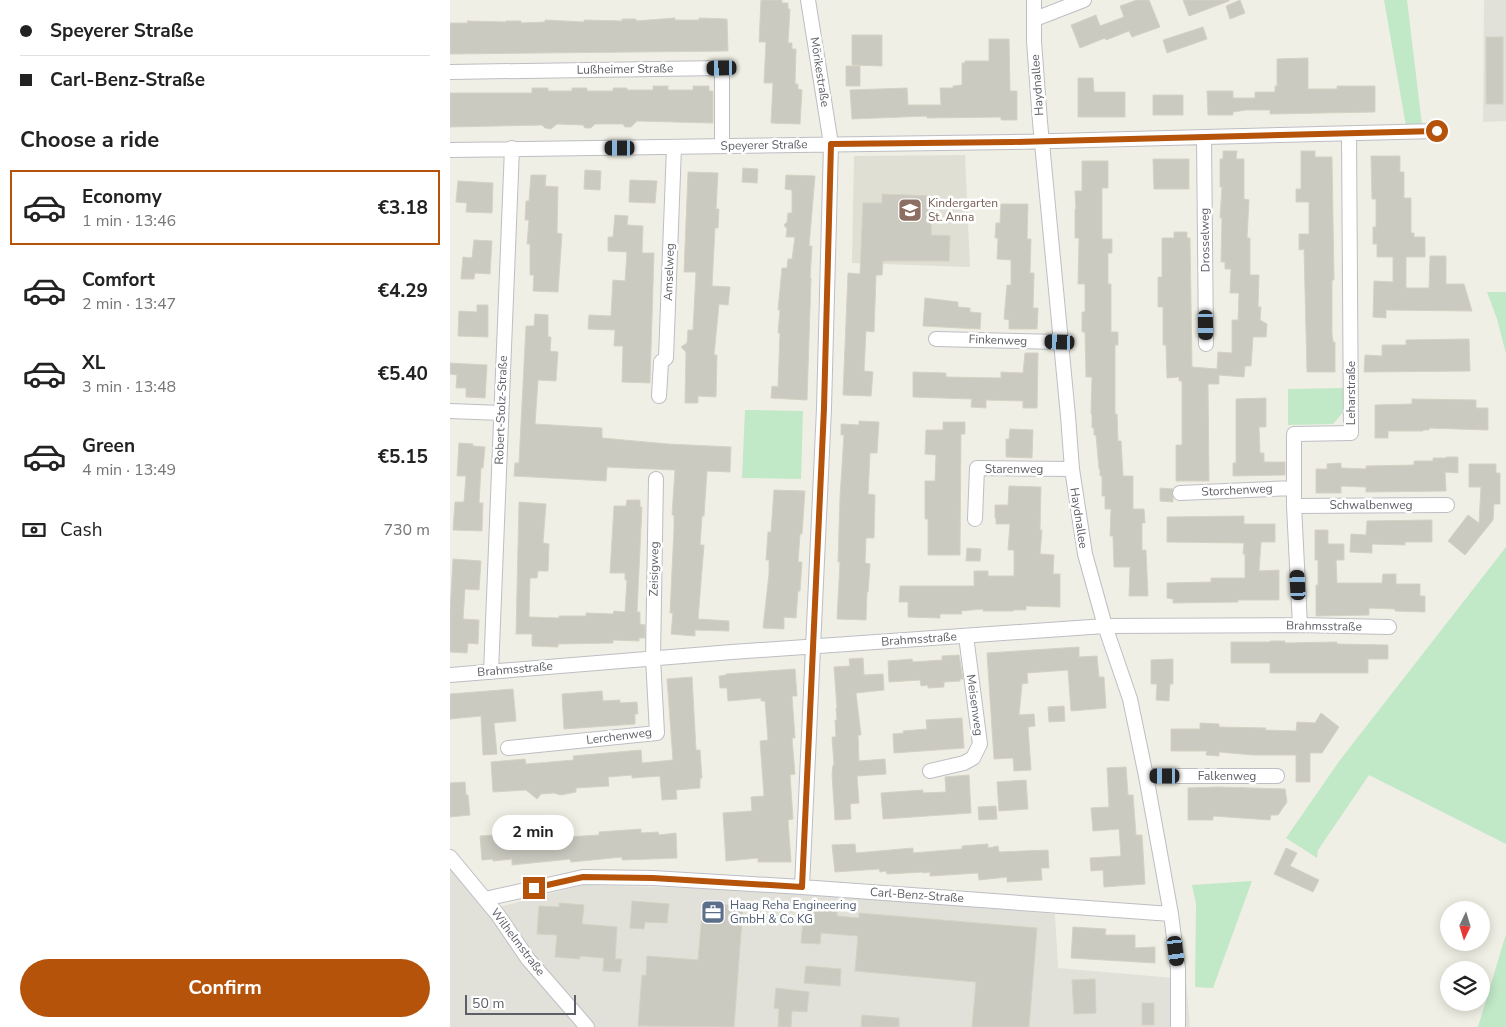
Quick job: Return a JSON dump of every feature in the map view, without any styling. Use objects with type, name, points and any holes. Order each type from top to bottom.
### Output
[{"type":"street","name":"Mörikestraße","points":[[802,887],[824,408],[831,144],[808,0]]},
{"type":"street","name":"Haydnallee","points":[[1034,0],[1034,41],[1041,140],[1072,469],[1085,554],[1105,626],[1130,699],[1146,776],[1171,914],[1178,969],[1178,1027]]},
{"type":"street","points":[[1035,19],[1084,0]]},
{"type":"street","name":"Lußheimer Straße","points":[[450,72],[722,68],[722,146]]},
{"type":"street","name":"Speyerer Straße","points":[[450,150],[1204,137],[1437,131]]},
{"type":"street","name":"Leharstraße","points":[[1300,625],[1293,488],[1294,434],[1351,434],[1349,134]]},
{"type":"street","name":"Drosselweg","points":[[1204,137],[1206,344]]},
{"type":"street","name":"Amselweg","points":[[659,396],[660,362],[666,358],[674,147]]},
{"type":"street","name":"Robert-Stolz-Straße","points":[[491,672],[512,148]]},
{"type":"street","name":"Finkenweg","points":[[936,339],[1060,342]]},
{"type":"street","points":[[450,411],[501,413]]},
{"type":"street","name":"Starenweg","points":[[975,519],[977,468],[1072,469]]},
{"type":"street","name":"Zeisigweg","points":[[653,658],[656,479]]},
{"type":"street","name":"Storchenweg","points":[[1180,493],[1293,488]]},
{"type":"street","name":"Schwalbenweg","points":[[1294,506],[1448,505]]},
{"type":"street","name":"Brahmsstraße","points":[[450,675],[813,646],[1105,626],[1300,625],[1390,627]]},
{"type":"street","name":"Meisenweg","points":[[930,771],[964,763],[972,758],[980,744],[966,636]]},
{"type":"street","name":"Lerchenweg","points":[[508,748],[657,733],[653,658]]},
{"type":"street","name":"Falkenweg","points":[[1146,776],[1277,776]]},
{"type":"street","name":"Wilhelmstraße","points":[[450,857],[528,959],[588,1027]]},
{"type":"street","name":"Carl-Benz-Straße","points":[[484,899],[583,877],[653,878],[1171,914]]},
{"type":"shaded area","points":[[1484,0],[1506,0],[1506,121],[1483,122]]},
{"type":"shaded area","name":"Kindergarten St. Anna","points":[[965,155],[970,267],[852,263],[854,156]]},
{"type":"shaded area","points":[[450,849],[499,907],[583,885],[804,891],[1055,914],[1058,968],[1186,979],[1190,1027],[450,1027]]},
{"type":"green space","points":[[1384,0],[1407,0],[1422,125],[1406,126]]},
{"type":"green space","points":[[1487,292],[1506,292],[1506,354],[1497,319]]},
{"type":"green space","points":[[1344,388],[1345,410],[1333,424],[1288,425],[1288,389]]},
{"type":"green space","points":[[745,410],[803,411],[801,479],[742,478]]},
{"type":"green space","points":[[1506,547],[1506,844],[1369,775],[1318,850],[1317,858],[1286,838],[1340,760]]},
{"type":"green space","points":[[1252,881],[1213,988],[1195,987],[1196,904],[1192,885]]},
{"type":"green space","points":[[1506,934],[1506,1027],[1478,1027],[1483,1011],[1490,1011],[1490,987]]},
{"type":"building","points":[[761,0],[782,0],[782,3],[788,3],[788,9],[790,9],[788,43],[792,43],[792,49],[796,49],[795,84],[798,84],[798,89],[802,90],[800,124],[771,123],[773,83],[764,83],[766,42],[759,42]]},
{"type":"building","points":[[1137,0],[1149,0],[1160,27],[1132,37],[1129,31],[1080,48],[1071,25],[1096,15],[1100,26],[1124,17],[1120,6]]},
{"type":"building","points":[[1183,0],[1229,0],[1229,1],[1189,16]]},
{"type":"building","points":[[1240,0],[1245,13],[1230,19],[1226,6]]},
{"type":"building","points":[[675,18],[675,20],[699,20],[699,18],[727,19],[728,51],[450,54],[450,23],[468,23],[467,21],[521,21],[521,23],[545,22],[545,20],[584,22],[584,20],[622,21],[622,19],[636,19],[636,21]]},
{"type":"building","points":[[1203,27],[1207,39],[1167,53],[1163,40]]},
{"type":"building","points":[[852,35],[882,35],[882,66],[852,65]]},
{"type":"building","points":[[1486,37],[1503,37],[1503,104],[1486,104]]},
{"type":"building","points":[[989,39],[1009,39],[1010,91],[1017,91],[1017,120],[1001,120],[1001,117],[927,118],[927,116],[852,119],[850,90],[907,88],[908,105],[941,105],[940,88],[953,88],[953,86],[962,85],[962,63],[965,63],[965,61],[989,61]]},
{"type":"building","points":[[1308,58],[1308,89],[1337,89],[1337,86],[1375,86],[1375,112],[1270,114],[1270,110],[1246,110],[1233,112],[1233,115],[1208,115],[1207,91],[1233,91],[1233,98],[1255,98],[1255,92],[1275,92],[1275,86],[1277,86],[1277,59]]},
{"type":"building","points":[[846,66],[860,66],[860,86],[846,86]]},
{"type":"building","points":[[1078,78],[1093,78],[1094,92],[1125,92],[1125,117],[1078,117]]},
{"type":"building","points":[[653,86],[668,86],[668,90],[693,90],[693,86],[709,86],[709,91],[713,91],[713,123],[637,121],[631,127],[625,127],[623,124],[595,124],[591,128],[585,128],[583,125],[557,124],[551,129],[545,128],[542,125],[450,127],[450,93],[532,93],[532,88],[548,88],[548,91],[572,91],[572,88],[587,88],[587,91],[613,91],[613,88],[653,90]]},
{"type":"building","points":[[1153,95],[1183,95],[1183,115],[1153,115]]},
{"type":"building","points":[[1223,151],[1237,151],[1236,159],[1244,159],[1244,199],[1249,200],[1247,238],[1250,238],[1250,275],[1259,275],[1258,307],[1261,307],[1260,320],[1267,324],[1266,337],[1253,337],[1251,366],[1245,366],[1244,377],[1219,375],[1219,384],[1208,384],[1209,481],[1176,481],[1176,445],[1182,445],[1182,381],[1179,381],[1179,377],[1167,378],[1166,345],[1163,345],[1163,307],[1158,307],[1158,277],[1162,277],[1162,238],[1174,238],[1174,232],[1187,232],[1187,238],[1190,238],[1192,367],[1217,369],[1218,352],[1232,353],[1232,320],[1238,320],[1239,293],[1230,293],[1231,269],[1225,269],[1225,262],[1221,262],[1222,218],[1220,218],[1222,187],[1220,187],[1220,159],[1223,159]]},
{"type":"building","points":[[1301,151],[1315,151],[1315,157],[1332,157],[1334,280],[1332,280],[1332,334],[1333,342],[1335,342],[1335,372],[1307,372],[1304,249],[1299,250],[1299,234],[1309,234],[1309,202],[1296,202],[1296,189],[1301,189]]},
{"type":"building","points":[[1371,156],[1400,156],[1400,172],[1404,172],[1404,198],[1411,198],[1411,233],[1414,233],[1414,237],[1425,237],[1425,257],[1406,257],[1406,288],[1429,288],[1430,256],[1446,256],[1446,284],[1464,284],[1472,311],[1386,310],[1386,318],[1373,317],[1374,281],[1393,282],[1393,257],[1377,257],[1377,244],[1373,244],[1373,227],[1376,227],[1376,199],[1372,199]]},
{"type":"building","points":[[1153,159],[1189,159],[1189,189],[1154,189]]},
{"type":"building","points":[[1082,161],[1108,161],[1108,188],[1102,188],[1102,239],[1112,239],[1112,253],[1108,253],[1108,284],[1111,284],[1111,332],[1118,332],[1118,345],[1115,345],[1115,414],[1117,414],[1118,441],[1121,441],[1123,476],[1133,476],[1133,509],[1144,509],[1145,523],[1142,523],[1142,550],[1146,550],[1148,596],[1129,596],[1130,567],[1114,567],[1113,536],[1110,536],[1111,509],[1105,509],[1105,496],[1102,496],[1102,476],[1100,476],[1096,435],[1094,435],[1094,428],[1092,428],[1092,377],[1086,377],[1085,332],[1082,332],[1082,312],[1085,312],[1085,284],[1078,284],[1079,238],[1075,238],[1075,191],[1082,191]]},
{"type":"building","points":[[743,168],[758,169],[757,183],[742,182]]},
{"type":"building","points":[[585,170],[601,171],[600,190],[584,189]]},
{"type":"building","points":[[688,172],[718,173],[716,209],[719,209],[718,228],[715,228],[712,286],[730,287],[728,305],[719,304],[714,355],[717,355],[716,397],[698,396],[698,403],[685,403],[686,352],[681,347],[687,343],[688,330],[693,330],[696,272],[684,272]]},
{"type":"building","points":[[531,175],[546,175],[545,186],[558,187],[557,233],[562,234],[558,292],[533,291],[534,275],[530,275],[530,244],[527,244],[529,220],[525,220],[526,201],[529,201]]},
{"type":"building","points":[[786,175],[815,176],[809,246],[812,246],[807,400],[771,398],[772,386],[778,387],[780,310],[778,310],[782,268],[787,268],[788,259],[792,259],[795,237],[786,237],[787,229],[784,225],[787,222],[788,213],[792,213],[792,190],[785,189]]},
{"type":"building","points":[[630,180],[657,181],[655,203],[629,202]]},
{"type":"building","points":[[458,181],[493,183],[492,213],[466,212],[467,203],[456,202]]},
{"type":"building","points":[[882,194],[932,196],[931,235],[950,236],[949,261],[883,261],[882,275],[876,275],[874,332],[866,331],[864,371],[873,372],[871,396],[843,395],[848,273],[860,274],[863,203],[882,203]]},
{"type":"building","points":[[1001,204],[1028,204],[1027,239],[1031,239],[1030,273],[1034,273],[1033,308],[1038,308],[1037,329],[1009,329],[1009,320],[1004,319],[1007,285],[1011,285],[1011,260],[997,259],[998,238],[995,238],[996,223],[1000,223]]},
{"type":"building","points":[[615,215],[628,216],[627,225],[643,226],[642,253],[654,253],[650,383],[622,382],[623,346],[614,346],[615,330],[588,329],[589,315],[611,316],[613,280],[625,281],[627,252],[608,251],[608,237],[613,237]]},
{"type":"building","points":[[474,240],[492,241],[490,274],[475,273],[474,279],[461,279],[463,257],[472,258]]},
{"type":"building","points":[[925,298],[958,302],[958,307],[970,308],[970,312],[981,313],[980,329],[923,326]]},
{"type":"building","points":[[477,305],[488,305],[488,337],[458,336],[459,311],[477,312]]},
{"type":"building","points":[[535,314],[548,315],[548,337],[551,337],[550,351],[558,352],[556,381],[538,380],[535,424],[602,428],[602,438],[731,447],[730,472],[707,471],[700,545],[704,545],[698,619],[729,621],[729,631],[695,630],[695,636],[671,634],[673,613],[670,613],[674,529],[674,515],[672,515],[675,470],[607,467],[606,481],[514,476],[515,463],[519,463],[526,326],[534,326]]},
{"type":"building","points":[[1469,339],[1470,371],[1364,372],[1365,355],[1382,356],[1382,345],[1406,345],[1406,340]]},
{"type":"building","points":[[1025,353],[1038,353],[1037,408],[1023,408],[1023,401],[986,400],[986,408],[971,407],[972,399],[913,397],[913,372],[946,373],[946,377],[1001,378],[1001,372],[1023,373]]},
{"type":"building","points":[[450,363],[487,365],[485,398],[466,397],[466,388],[456,388],[457,375],[450,374]]},
{"type":"building","points":[[1266,398],[1266,427],[1259,427],[1260,453],[1264,453],[1264,462],[1285,462],[1285,475],[1233,476],[1233,463],[1236,463],[1236,399]]},
{"type":"building","points":[[1412,399],[1476,400],[1476,408],[1488,408],[1488,430],[1429,428],[1429,430],[1423,431],[1388,431],[1388,438],[1375,438],[1375,405],[1412,404]]},
{"type":"building","points":[[859,421],[879,422],[877,453],[870,453],[868,494],[875,495],[874,538],[866,538],[865,563],[870,564],[866,620],[837,619],[840,562],[838,562],[840,497],[844,435],[841,435],[841,424],[859,425]]},
{"type":"building","points":[[943,422],[965,422],[965,434],[961,434],[960,555],[928,555],[928,519],[925,519],[925,481],[935,481],[936,455],[925,454],[926,430],[943,430]]},
{"type":"building","points":[[1010,429],[1033,430],[1032,458],[1006,457],[1006,439],[1009,439]]},
{"type":"building","points":[[459,443],[485,447],[483,468],[481,468],[479,503],[483,503],[482,531],[453,530],[455,502],[464,502],[466,476],[457,476]]},
{"type":"building","points":[[1458,457],[1458,473],[1445,472],[1446,491],[1366,492],[1366,487],[1341,486],[1341,493],[1316,493],[1316,469],[1327,469],[1327,464],[1341,463],[1341,468],[1366,469],[1366,466],[1414,465],[1414,461],[1433,461],[1433,458]]},
{"type":"building","points":[[1469,464],[1496,464],[1496,473],[1500,473],[1500,504],[1494,504],[1493,520],[1465,555],[1448,541],[1468,515],[1479,523],[1481,487],[1469,487]]},
{"type":"building","points":[[1009,486],[1041,487],[1040,530],[1042,530],[1040,554],[1054,555],[1053,574],[1060,574],[1060,607],[1026,606],[1026,610],[983,611],[983,609],[961,611],[962,614],[940,614],[940,618],[908,617],[908,602],[899,602],[900,586],[974,586],[974,571],[988,571],[988,576],[1014,576],[1014,550],[1008,550],[1010,524],[996,524],[995,518],[995,505],[1008,505]]},
{"type":"building","points":[[1160,488],[1173,489],[1173,502],[1160,501]]},
{"type":"building","points":[[774,490],[805,491],[798,562],[802,562],[800,591],[798,591],[796,618],[784,617],[784,629],[763,628],[769,574],[769,560],[766,560],[768,532],[771,532]]},
{"type":"building","points":[[627,500],[640,500],[640,507],[642,507],[637,612],[640,612],[640,624],[645,625],[645,638],[639,638],[639,641],[613,640],[613,643],[558,644],[558,647],[532,646],[532,634],[516,634],[519,502],[546,504],[543,543],[549,544],[548,571],[538,571],[537,578],[530,578],[529,617],[559,618],[559,616],[586,616],[586,613],[613,614],[614,611],[625,612],[627,580],[625,580],[625,573],[610,573],[614,506],[626,506]]},
{"type":"building","points":[[1244,516],[1244,524],[1275,524],[1275,542],[1261,542],[1259,571],[1279,570],[1279,600],[1173,603],[1173,599],[1167,598],[1167,583],[1211,582],[1211,578],[1245,578],[1245,554],[1243,554],[1244,543],[1167,542],[1167,517]]},
{"type":"building","points":[[1432,520],[1432,542],[1405,542],[1405,545],[1372,544],[1372,553],[1350,552],[1351,534],[1366,535],[1367,521]]},
{"type":"building","points":[[1315,530],[1328,530],[1328,544],[1344,544],[1344,560],[1336,560],[1337,583],[1382,583],[1383,574],[1396,574],[1396,584],[1420,584],[1420,596],[1425,596],[1425,612],[1369,608],[1369,615],[1316,616],[1318,560],[1315,560]]},
{"type":"building","points":[[967,548],[981,549],[980,561],[966,561]]},
{"type":"building","points":[[453,559],[481,561],[479,590],[465,589],[463,619],[479,620],[478,644],[468,643],[467,653],[450,652]]},
{"type":"building","points":[[1270,641],[1388,645],[1388,659],[1368,659],[1368,673],[1270,673],[1270,663],[1231,663],[1231,642]]},
{"type":"building","points":[[1079,647],[1079,657],[1097,656],[1099,677],[1104,677],[1106,708],[1071,711],[1068,670],[1027,673],[1028,683],[1022,684],[1019,715],[1034,714],[1035,726],[1028,727],[1031,770],[1014,771],[1013,758],[994,759],[987,653]]},
{"type":"building","points":[[959,655],[963,679],[960,679],[960,681],[944,682],[944,687],[928,688],[928,685],[921,686],[920,680],[889,682],[888,661],[912,659],[913,662],[942,660],[942,656]]},
{"type":"building","points":[[863,658],[864,675],[883,674],[884,690],[856,693],[861,735],[858,735],[859,761],[885,759],[886,774],[857,776],[859,803],[850,804],[851,819],[835,820],[832,737],[836,737],[835,720],[837,720],[837,708],[834,667],[850,666],[849,659]]},
{"type":"building","points":[[1173,659],[1173,684],[1170,684],[1169,701],[1156,700],[1157,684],[1151,684],[1151,660]]},
{"type":"building","points":[[795,669],[797,696],[792,696],[795,738],[792,738],[795,774],[790,775],[793,819],[788,820],[791,862],[758,862],[758,858],[726,861],[723,813],[752,811],[751,797],[764,796],[760,741],[768,740],[765,701],[761,701],[761,698],[728,701],[727,688],[720,688],[719,676]]},
{"type":"building","points":[[692,677],[696,750],[700,750],[702,778],[700,778],[700,788],[676,790],[677,799],[662,800],[660,776],[632,778],[632,775],[608,777],[609,786],[576,788],[576,792],[561,795],[554,793],[541,794],[537,799],[526,790],[493,792],[491,762],[525,759],[526,764],[574,760],[573,756],[641,750],[642,763],[673,760],[667,679]]},
{"type":"building","points":[[513,689],[516,721],[494,723],[497,754],[483,755],[481,716],[450,719],[450,694]]},
{"type":"building","points":[[602,691],[603,701],[637,702],[638,714],[635,714],[635,724],[564,729],[562,694]]},
{"type":"building","points":[[1064,706],[1065,721],[1049,722],[1048,707]]},
{"type":"building","points":[[1321,713],[1339,727],[1322,753],[1310,753],[1310,782],[1296,782],[1296,755],[1253,755],[1219,752],[1219,756],[1206,755],[1207,751],[1171,751],[1171,729],[1200,729],[1200,723],[1219,724],[1219,727],[1296,731],[1297,722],[1315,723]]},
{"type":"building","points":[[962,718],[964,748],[894,753],[893,734],[904,733],[903,731],[927,729],[926,720]]},
{"type":"building","points":[[1126,767],[1128,795],[1133,795],[1136,835],[1142,835],[1145,884],[1104,887],[1103,870],[1091,871],[1090,858],[1121,856],[1119,829],[1093,831],[1091,808],[1109,807],[1107,768]]},
{"type":"building","points":[[969,775],[971,813],[883,819],[881,793],[923,790],[923,793],[946,792],[945,777]]},
{"type":"building","points":[[1026,780],[1028,809],[999,811],[997,782]]},
{"type":"building","points":[[465,782],[470,815],[450,817],[450,783]]},
{"type":"building","points":[[1188,788],[1285,789],[1287,802],[1278,815],[1271,815],[1270,820],[1213,816],[1213,820],[1188,820]]},
{"type":"building","points":[[996,806],[997,819],[979,820],[978,807]]},
{"type":"building","points":[[641,829],[641,833],[658,832],[659,835],[676,833],[677,858],[622,860],[622,857],[571,862],[570,859],[512,865],[512,859],[482,860],[480,836],[510,834],[510,840],[550,835],[551,838],[599,835],[599,832]]},
{"type":"building","points":[[855,844],[856,853],[913,848],[913,853],[962,849],[962,846],[988,844],[988,848],[998,846],[999,852],[1048,850],[1049,868],[1041,868],[1042,880],[1007,882],[1007,877],[979,880],[978,873],[930,876],[930,872],[887,874],[886,871],[880,872],[879,869],[835,872],[832,845]]},
{"type":"building","points":[[1286,848],[1297,853],[1290,866],[1319,880],[1313,892],[1274,874]]},
{"type":"building","points":[[632,901],[669,904],[667,923],[645,922],[644,929],[630,928]]},
{"type":"building","points":[[559,903],[584,905],[582,924],[617,927],[615,959],[622,959],[620,972],[603,971],[604,958],[580,956],[580,959],[555,957],[557,935],[537,934],[539,906],[559,907]]},
{"type":"building","points":[[703,903],[743,906],[734,1027],[638,1026],[642,975],[646,976],[647,956],[698,960]]},
{"type":"building","points":[[804,910],[837,912],[837,916],[859,918],[859,913],[1037,928],[1029,1027],[972,1027],[976,982],[855,971],[858,936],[821,933],[820,944],[801,943]]},
{"type":"building","points":[[1073,927],[1106,929],[1105,935],[1135,935],[1135,948],[1155,947],[1155,963],[1071,958]]},
{"type":"building","points":[[806,966],[841,969],[840,986],[804,983]]},
{"type":"building","points":[[1095,979],[1096,1013],[1074,1014],[1072,980]]},
{"type":"building","points":[[776,988],[809,992],[807,1012],[792,1011],[791,1027],[778,1027],[779,1009],[774,1008]]},
{"type":"building","points":[[1142,1003],[1154,1003],[1154,1025],[1142,1025]]},
{"type":"building","points":[[862,1015],[899,1018],[899,1027],[861,1027]]},
{"type":"place","name":"Kindergarten St. Anna","points":[[910,210]]},
{"type":"place","name":"Haag Reha Engineering GmbH & Co KG","points":[[713,912]]},
{"type":"route","points":[[534,888],[583,877],[653,878],[802,887],[824,408],[831,144],[1013,142],[1437,131]]}]
